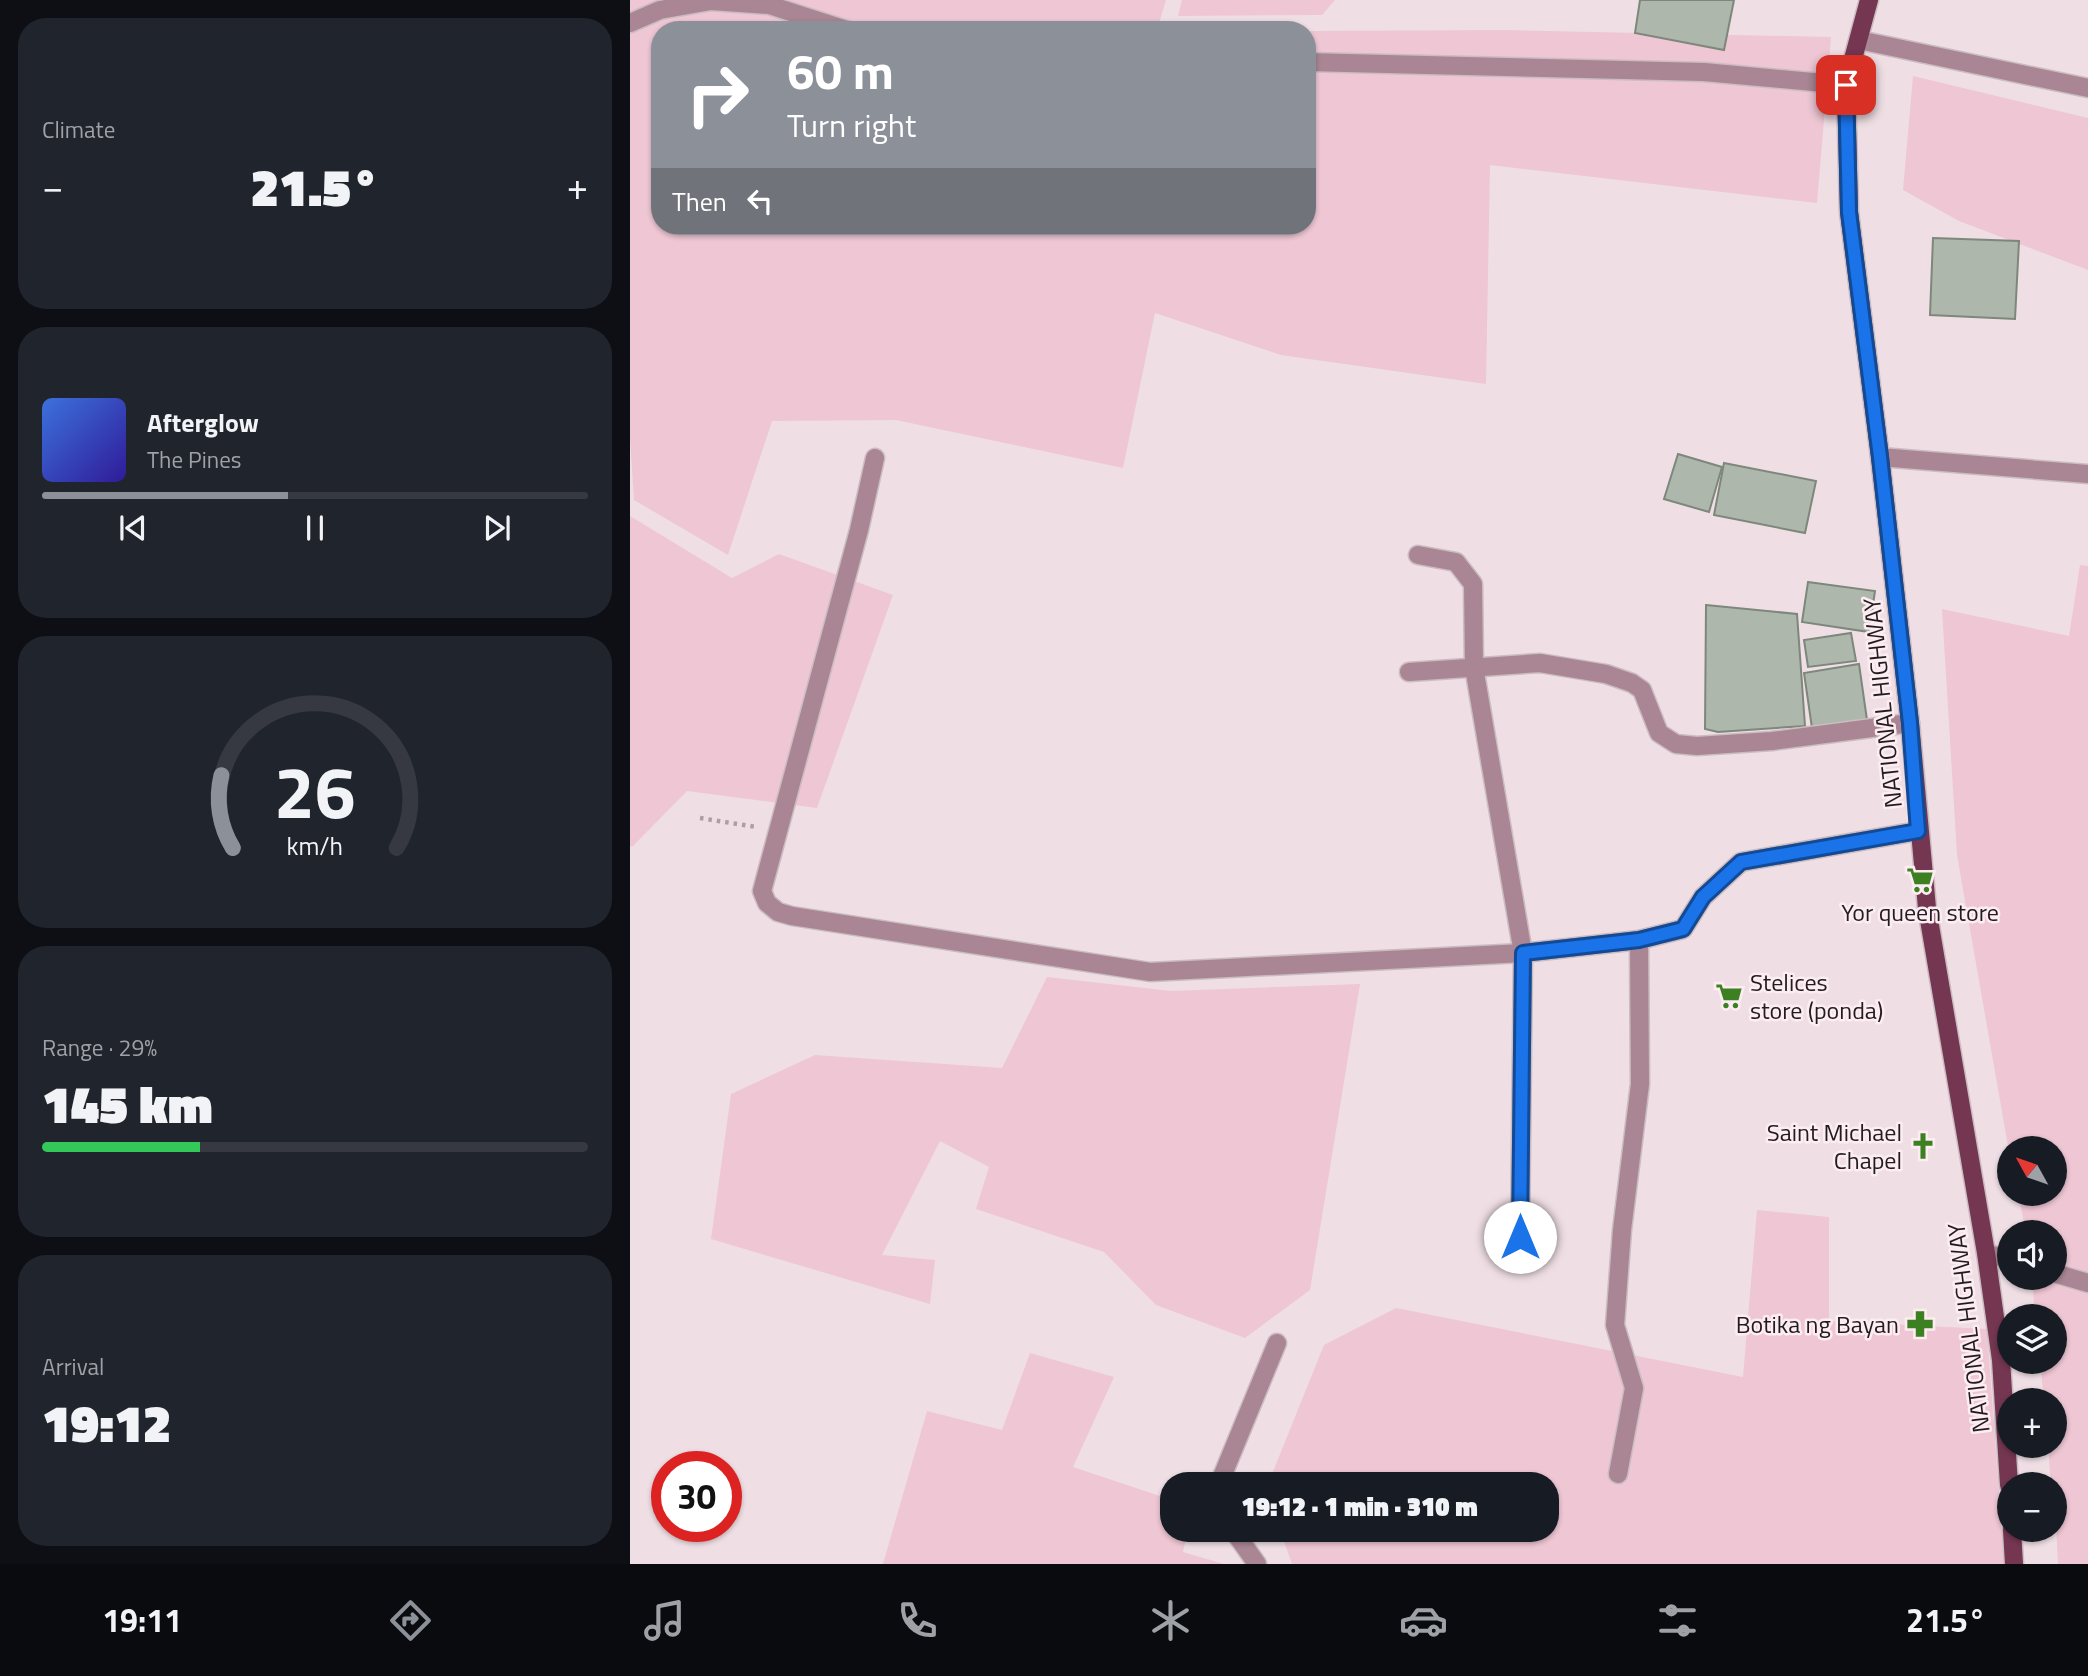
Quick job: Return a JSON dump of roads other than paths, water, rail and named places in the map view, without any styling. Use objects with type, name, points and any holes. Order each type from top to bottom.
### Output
[{"type":"main road","name":"NATIONAL HIGHWAY","points":[[1868,0],[1846,85],[1849,212],[1910,723],[1927,908],[1986,1253],[2001,1360],[2008,1472]]},
{"type":"main road","points":[[2013,1542],[2014,1564]]},
{"type":"street","points":[[630,23],[660,10],[711,1],[769,5],[819,21]]},
{"type":"street","points":[[1858,40],[2088,88]]},
{"type":"street","points":[[1316,62],[1704,72],[1846,85]]},
{"type":"street","points":[[1880,457],[2088,474]]},
{"type":"street","points":[[874,458],[859,530],[762,891],[767,903],[778,912],[1150,972],[1523,953],[1639,940],[1683,929],[1703,897],[1741,862],[1918,831]]},
{"type":"street","points":[[1418,555],[1456,562],[1473,584],[1474,667],[1523,953],[1520,1237]]},
{"type":"street","points":[[1409,672],[1540,663],[1606,674],[1632,682],[1642,690],[1659,733],[1676,744],[1772,741],[1910,723]]},
{"type":"street","points":[[1618,1474],[1634,1388],[1615,1325],[1622,1230],[1640,1084],[1639,940]]},
{"type":"street","points":[[1986,1253],[1997,1256]]},
{"type":"street","points":[[2067,1277],[2088,1283]]},
{"type":"street","points":[[1224,1472],[1277,1343]]},
{"type":"street","points":[[1241,1542],[1257,1564]]},
{"type":"place","name":"Yor queen store","points":[[1920,880]]},
{"type":"place","name":"Stelices store (ponda)","points":[[1729,996]]},
{"type":"place","name":"Saint Michael Chapel","points":[[1923,1146]]},
{"type":"place","name":"Botika ng Bayan","points":[[1920,1324]]}]
